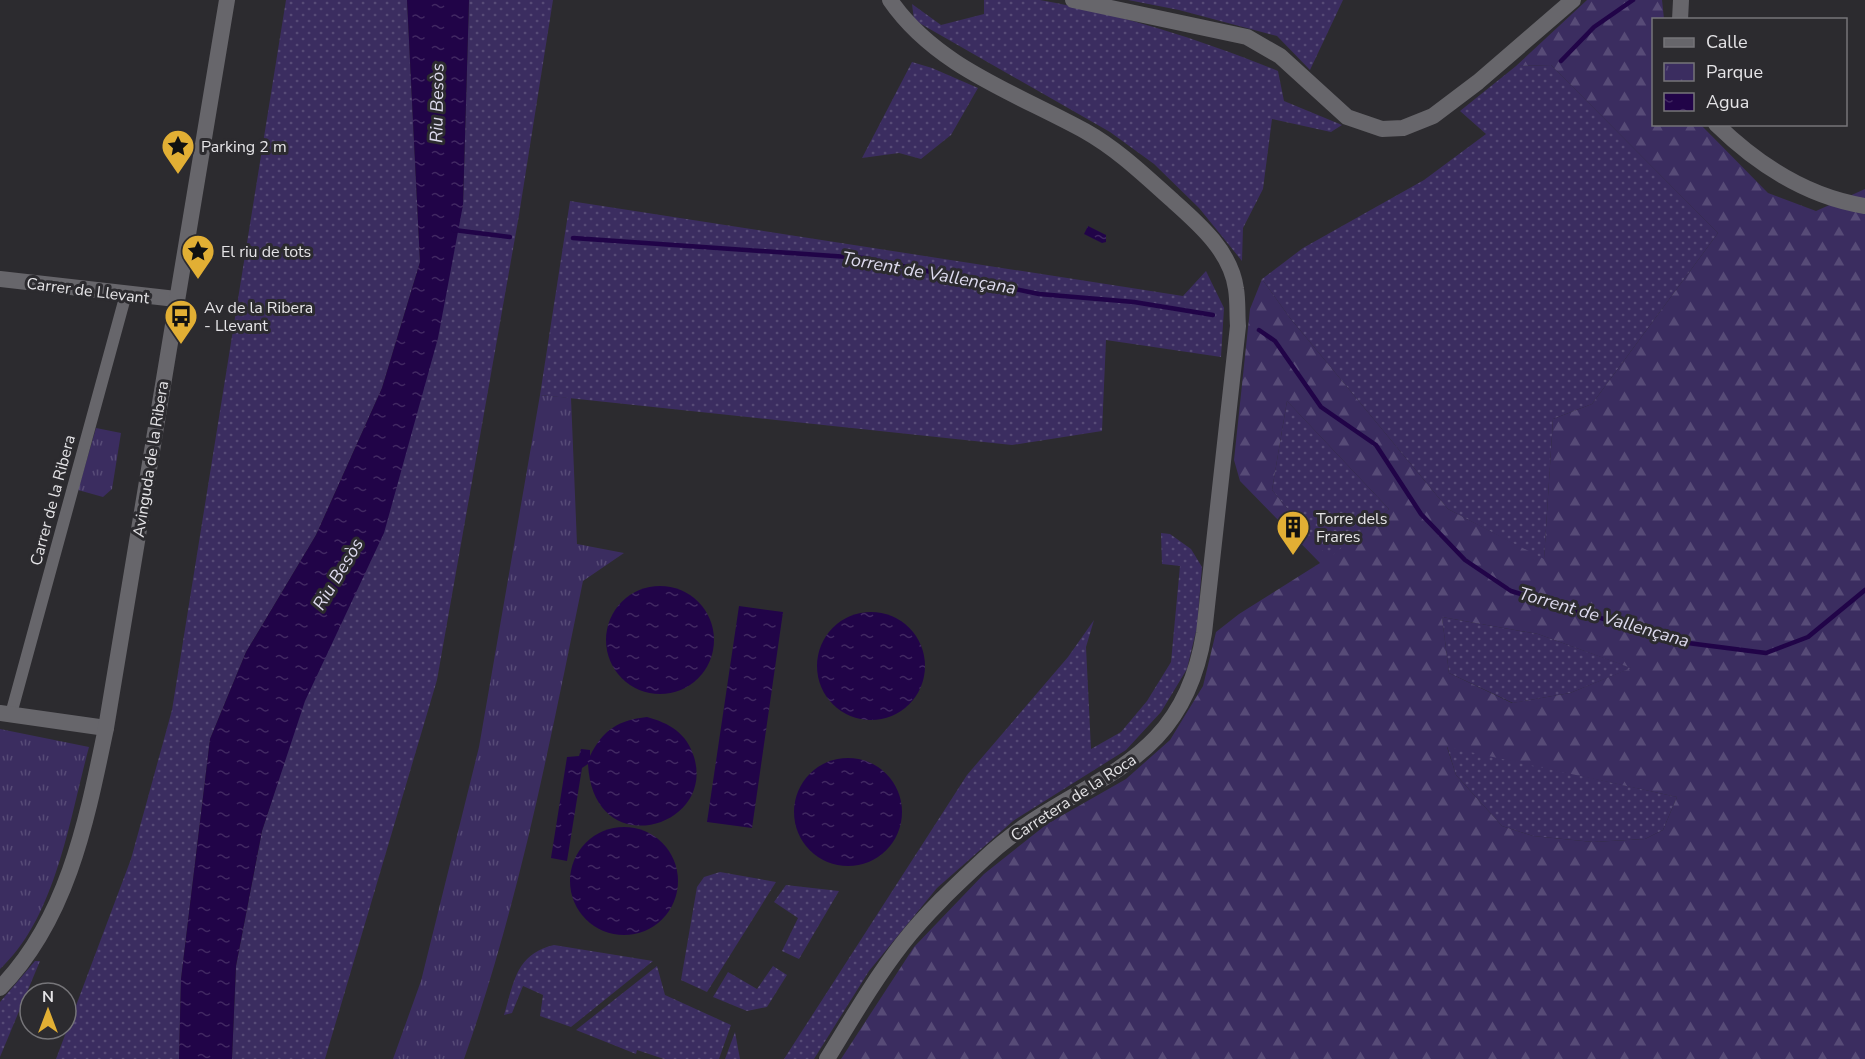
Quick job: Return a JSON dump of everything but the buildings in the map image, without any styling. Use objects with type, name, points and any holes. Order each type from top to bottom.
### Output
[{"type":"street","name":"Avinguda de la Ribera","points":[[0,988],[24,961],[54,912],[69,874],[106,728],[226,0]]},
{"type":"street","name":"Carretera de la Roca","points":[[827,1059],[896,952],[936,906],[1001,843],[1040,816],[1134,761],[1160,734],[1177,711],[1194,678],[1201,653],[1222,489],[1238,326],[1236,289],[1225,258],[1192,217],[1124,156],[1086,132],[944,56],[913,28],[890,0]]},
{"type":"street","points":[[1073,0],[1248,37],[1280,56],[1347,117],[1382,129],[1403,128],[1433,116],[1478,82],[1573,0]]},
{"type":"street","points":[[1680,18],[1681,0]]},
{"type":"street","points":[[1718,126],[1743,150],[1786,177],[1820,193],[1865,206]]},
{"type":"street","name":"Carrer de Llevant","points":[[0,279],[176,300]]},
{"type":"street","name":"Carrer de la Ribera","points":[[5,714],[126,294]]},
{"type":"street","points":[[5,714],[106,728]]},
{"type":"green space","points":[[286,0],[407,0],[420,262],[382,388],[316,535],[246,652],[210,739],[181,979],[179,1059],[56,1059],[63,1041],[78,1041],[78,1000],[131,859],[172,710]]},
{"type":"green space","points":[[469,0],[553,0],[519,215],[437,680],[325,1059],[232,1059],[236,966],[262,831],[463,205]]},
{"type":"green space","points":[[984,0],[1040,0],[1070,6],[1131,20],[1220,49],[1278,71],[1284,101],[1342,125],[1331,132],[1272,119],[1263,189],[1243,228],[1242,261],[1199,208],[1154,164],[1110,132],[914,20],[912,4],[941,25],[984,14]]},
{"type":"green space","points":[[1128,0],[1343,0],[1310,70],[1277,36],[1179,10]]},
{"type":"green space","points":[[1587,0],[1662,0],[1664,18],[1652,18],[1652,126],[1702,126],[1768,193],[1816,211],[1865,189],[1865,1059],[841,1059],[914,947],[984,874],[1047,824],[1126,779],[1170,740],[1203,686],[1216,632],[1239,614],[1320,563],[1240,481],[1234,460],[1250,309],[1262,279],[1290,318],[1448,509],[1544,559],[1553,419],[1592,404],[1718,233],[1551,65],[1516,66]],"holes":[[[1287,401],[1389,509],[1329,558],[1272,490]],[[1442,617],[1538,634],[1631,668],[1570,693],[1512,703],[1449,673]],[[1447,747],[1677,797],[1663,830],[1645,839],[1593,842],[1533,836],[1502,826],[1456,775]]]},
{"type":"green space","points":[[912,62],[978,88],[951,135],[921,159],[899,153],[862,158]]},
{"type":"green space","points":[[1551,65],[1718,233],[1592,404],[1553,419],[1544,560],[1448,509],[1290,318],[1262,279],[1303,248],[1424,180],[1486,134],[1460,111],[1516,66]]},
{"type":"green space","points":[[570,201],[1183,296],[1206,271],[1224,308],[1221,357],[1106,340],[1102,431],[1012,445],[540,395]]},
{"type":"green space","points":[[540,395],[571,398],[577,544],[624,553],[583,581],[532,822],[501,942],[464,1059],[393,1059],[421,981],[479,747]]},
{"type":"green space","points":[[1287,401],[1389,509],[1329,559],[1272,490]]},
{"type":"green space","points":[[96,428],[121,433],[112,489],[103,497],[78,490]]},
{"type":"green space","points":[[1161,533],[1170,534],[1191,549],[1202,567],[1197,627],[1187,669],[1161,712],[1126,750],[1013,821],[937,888],[869,971],[814,1059],[784,1059],[967,775],[1068,657],[1094,620],[1086,647],[1091,749],[1121,732],[1147,701],[1171,662],[1180,566],[1162,564]]},
{"type":"green space","points":[[1442,617],[1538,634],[1632,668],[1570,693],[1513,703],[1449,673]]},
{"type":"green space","points":[[0,729],[89,747],[67,835],[48,895],[35,923],[19,948],[0,969]]},
{"type":"green space","points":[[1447,746],[1677,797],[1663,830],[1645,839],[1593,842],[1533,836],[1502,826],[1456,775]]},
{"type":"green space","points":[[720,872],[776,882],[707,992],[681,980],[697,887],[704,877]]},
{"type":"green space","points":[[786,885],[839,891],[799,959],[782,951],[798,918],[774,902]]},
{"type":"green space","points":[[554,945],[653,961],[571,1027],[540,1016],[543,995],[523,986],[512,1013],[504,1015],[514,981],[524,962],[541,949]]},
{"type":"green space","points":[[35,961],[40,961],[32,981],[18,981],[18,1014],[0,1057],[0,1002]]},
{"type":"green space","points":[[657,966],[665,995],[731,1025],[719,1059],[664,1059],[637,1050],[636,1054],[576,1030]]},
{"type":"green space","points":[[773,966],[787,975],[767,1007],[747,1011],[713,997],[728,972],[757,989]]},
{"type":"green space","points":[[735,1032],[740,1059],[725,1059]]},
{"type":"water","name":"Riu Besòs","points":[[407,0],[469,0],[463,205],[438,338],[384,533],[305,701],[262,831],[236,966],[232,1059],[179,1059],[181,979],[210,739],[246,652],[316,535],[382,388],[420,262]]},
{"type":"water","points":[[1088,226],[1106,235],[1106,242],[1102,243],[1084,234]]},
{"type":"water","points":[[660,586],[681,590],[698,602],[710,619],[714,640],[710,661],[698,678],[681,690],[660,694],[639,690],[622,678],[610,661],[606,640],[610,619],[622,602],[639,590]]},
{"type":"water","points":[[739,606],[783,612],[752,828],[707,822]]},
{"type":"water","points":[[871,612],[892,616],[909,628],[921,645],[925,666],[921,687],[909,704],[892,716],[871,720],[850,716],[833,704],[821,687],[817,666],[821,645],[833,628],[850,616]]},
{"type":"water","points":[[647,717],[663,722],[676,730],[687,741],[691,749],[696,782],[687,802],[671,817],[651,825],[630,824],[610,815],[595,795],[588,764],[582,768],[567,861],[551,858],[567,757],[579,756],[581,749],[590,750],[590,756],[600,739],[612,728],[637,718]]},
{"type":"water","points":[[848,758],[869,762],[886,774],[898,791],[902,812],[898,833],[886,850],[869,862],[848,866],[827,862],[810,850],[798,833],[794,812],[798,791],[810,774],[827,762]]},
{"type":"water","points":[[624,827],[645,831],[662,843],[674,860],[678,881],[674,902],[662,919],[645,931],[624,935],[603,931],[586,919],[574,902],[570,881],[574,860],[586,843],[603,831]]},
{"type":"waterway","points":[[1561,61],[1594,27],[1633,0]]},
{"type":"waterway","name":"Torrent de Vallençana","points":[[454,230],[510,237]]},
{"type":"waterway","name":"Torrent de Vallençana","points":[[573,238],[863,258],[1039,294],[1134,302],[1213,315]]},
{"type":"waterway","name":"Torrent de Vallençana","points":[[1259,330],[1275,341],[1321,407],[1376,445],[1421,514],[1465,560],[1511,591],[1680,642],[1766,653],[1808,637],[1865,590]]},
{"type":"place","name":"Parking 2 m","points":[[178,175]]},
{"type":"place","name":"El riu de tots","points":[[198,280]]},
{"type":"place","name":"Av de la Ribera - Llevant","points":[[181,345]]},
{"type":"place","name":"Torre dels Frares","points":[[1293,556]]}]
